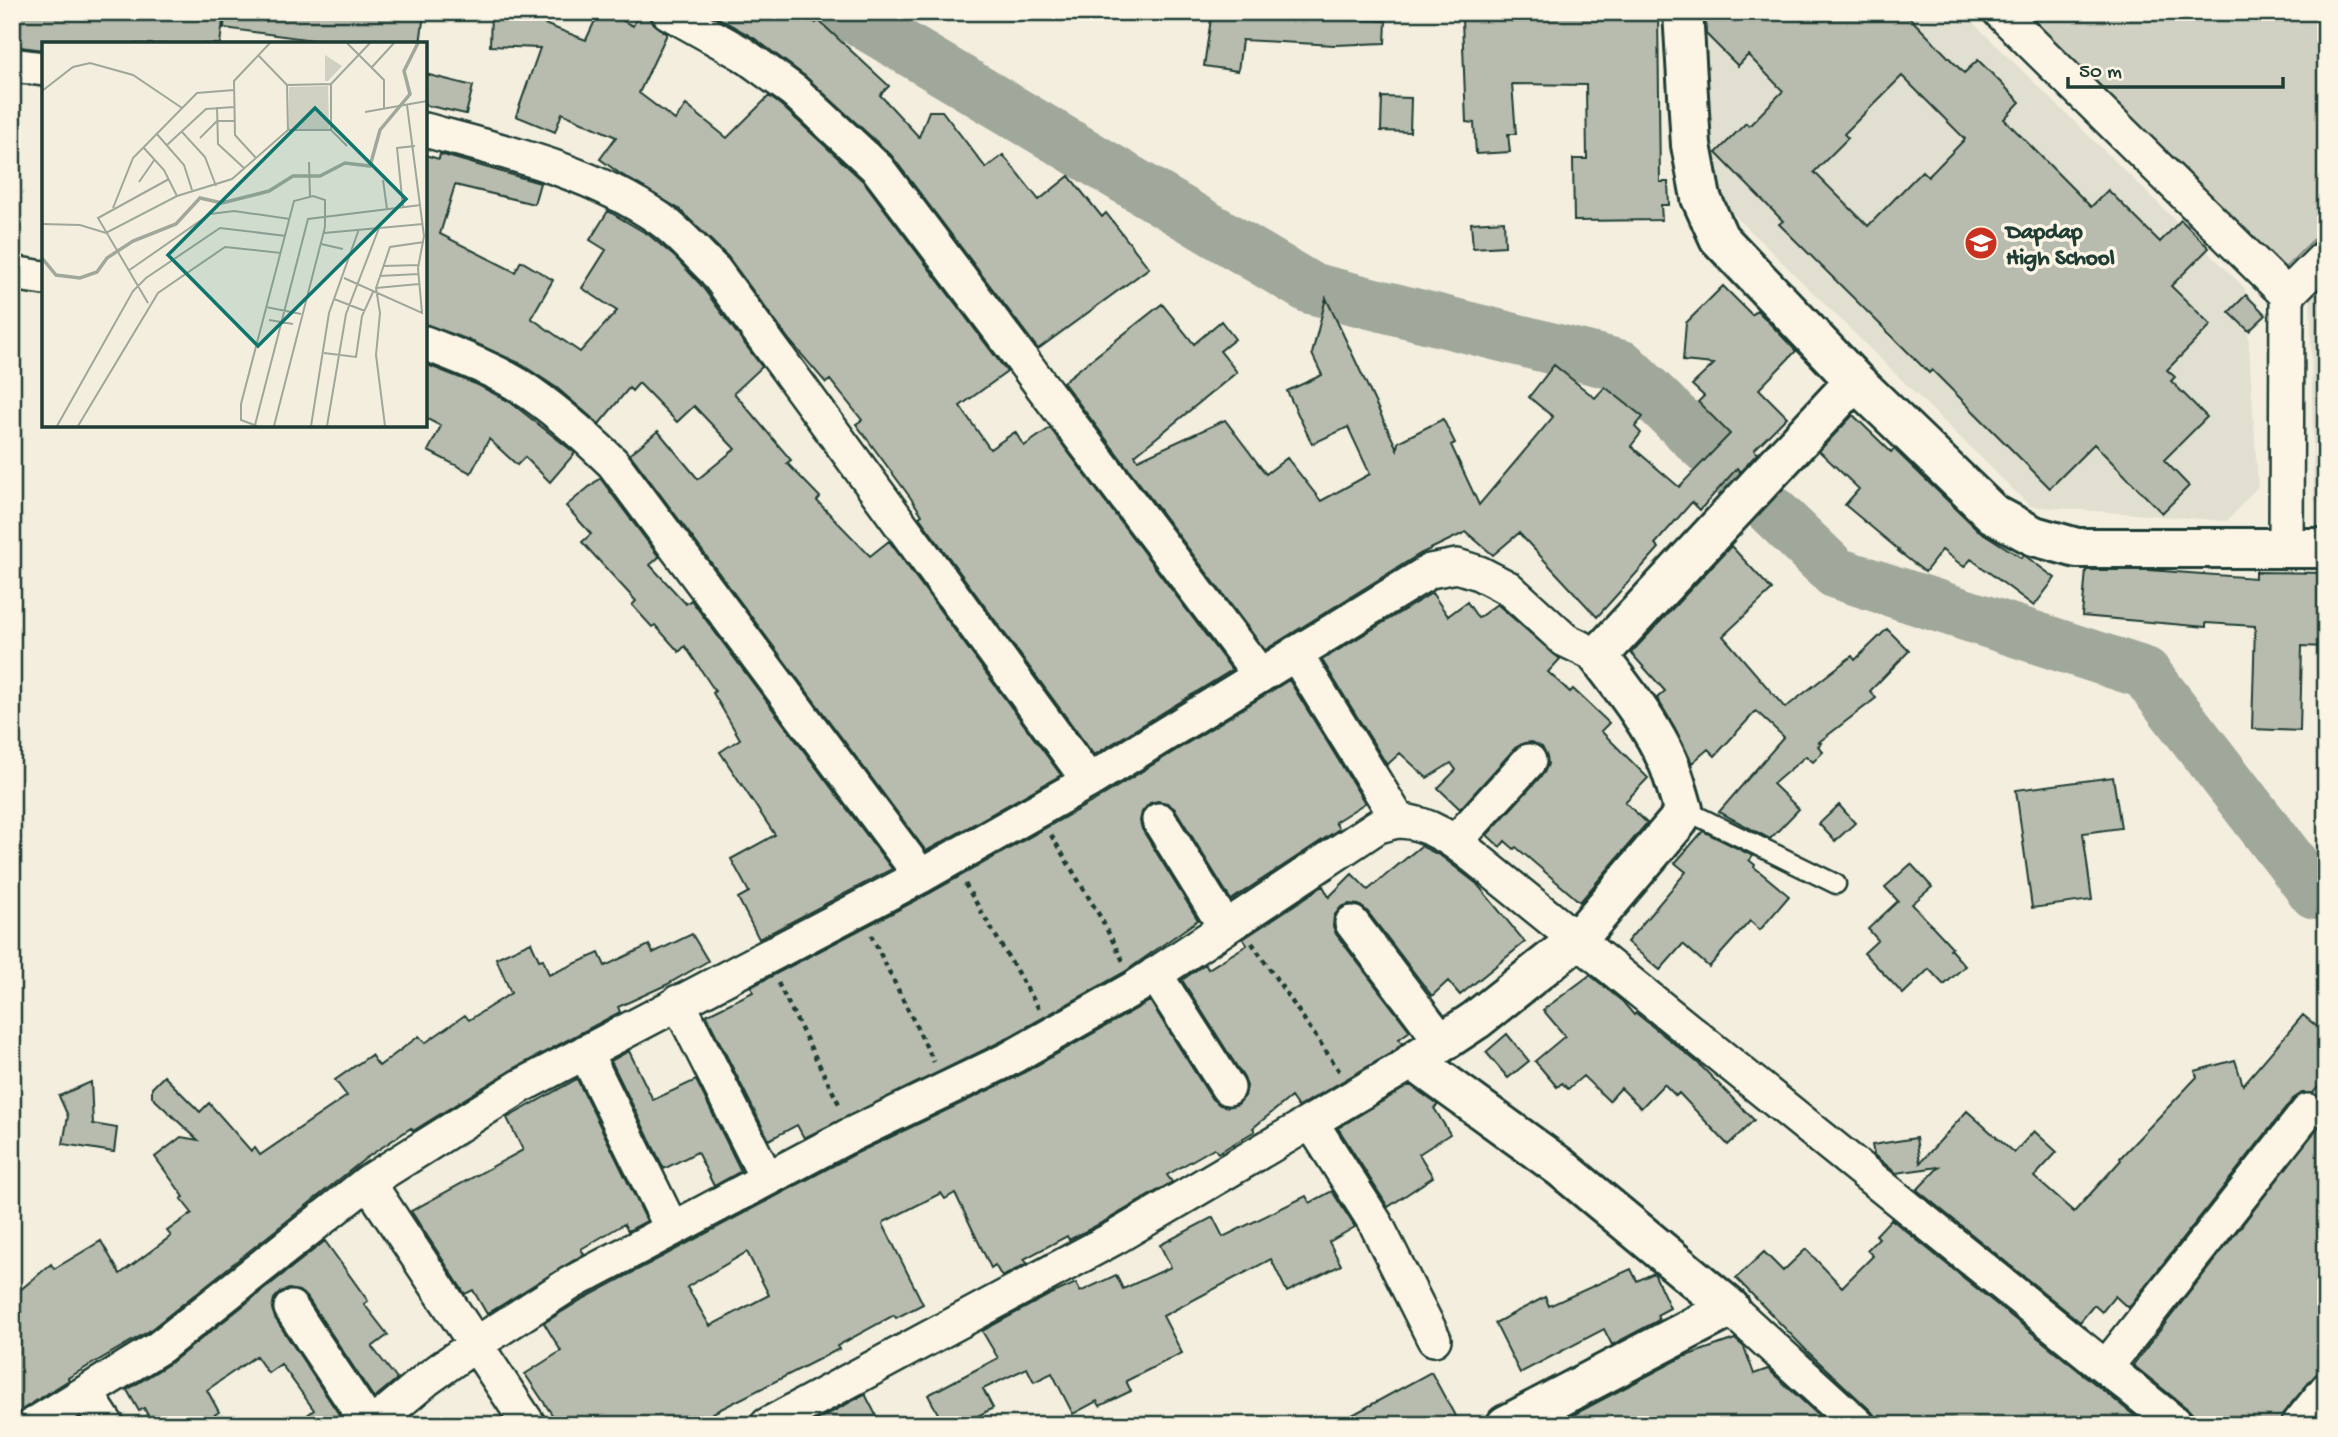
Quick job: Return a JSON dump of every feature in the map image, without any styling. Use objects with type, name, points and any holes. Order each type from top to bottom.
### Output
[{"type":"street","points":[[668,12],[743,54],[794,91],[878,169],[1260,675]]},
{"type":"street","points":[[1683,12],[1691,145],[1701,198],[1719,238],[1855,381],[1993,514],[2034,536],[2077,548],[2326,548]]},
{"type":"street","points":[[2000,12],[2287,295]]},
{"type":"street","points":[[12,65],[42,69]]},
{"type":"street","points":[[427,131],[527,158],[625,197],[663,221],[715,271],[1089,781]]},
{"type":"street","points":[[2286,548],[2287,295],[2326,256]]},
{"type":"street","points":[[12,273],[42,278]]},
{"type":"street","points":[[427,344],[469,360],[518,385],[557,412],[613,463],[921,876]]},
{"type":"street","points":[[1598,656],[1855,381]]},
{"type":"street","points":[[33,1425],[160,1347],[368,1182],[521,1086],[921,876],[1089,781],[1430,571],[1457,566],[1479,573],[1508,588],[1565,640],[1598,656],[1618,681],[1660,747],[1670,766],[1683,809],[1678,821],[1577,940],[1476,1020],[1356,1096],[1116,1237],[767,1425]]},
{"type":"street","points":[[1295,653],[1398,821]]},
{"type":"street","points":[[1455,842],[1528,761]]},
{"type":"street","points":[[1159,820],[1230,923]]},
{"type":"street","points":[[291,1308],[370,1425],[476,1345],[571,1283],[854,1133],[1007,1060],[1145,981],[1378,826],[1398,821],[1426,827],[1455,842],[2177,1425]]},
{"type":"street","points":[[1352,923],[1428,1052],[1730,1308],[1858,1425]]},
{"type":"street","points":[[1145,981],[1228,1088]]},
{"type":"street","points":[[678,1002],[766,1179]]},
{"type":"street","points":[[585,1052],[672,1229]]},
{"type":"street","points":[[2106,1367],[2308,1111]]},
{"type":"street","points":[[1311,1122],[1376,1224],[1434,1339]]},
{"type":"street","points":[[368,1182],[529,1425]]},
{"type":"street","points":[[1506,1425],[1730,1308]]},
{"type":"street","points":[[2298,1425],[2326,1390]]},
{"type":"street","points":[[86,1392],[107,1425]]},
{"type":"lane","points":[[1683,809],[1836,884]]},
{"type":"path","points":[[1036,811],[1101,918],[1145,981]]},
{"type":"path","points":[[962,880],[1053,1034]]},
{"type":"path","points":[[1230,923],[1356,1096]]},
{"type":"path","points":[[869,931],[947,1088]]},
{"type":"path","points":[[777,981],[854,1133]]},
{"type":"shaded area","name":"Dapdap High School","points":[[1704,12],[1962,12],[2245,288],[2258,486],[2227,521],[2030,506],[1717,198]]},
{"type":"shaded area","points":[[2017,12],[2326,12],[2326,227],[2282,271]]},
{"type":"shaded area","points":[[2326,270],[2326,501],[2314,501],[2310,285]]},
{"type":"building","points":[[12,12],[224,12],[220,42],[42,42],[42,50],[12,46]]},
{"type":"building","points":[[225,12],[360,12],[396,18],[397,12],[424,14],[420,42],[327,42],[224,28]]},
{"type":"building","points":[[491,12],[534,12],[534,20],[586,40],[599,12],[605,12],[633,26],[639,12],[649,12],[652,22],[667,34],[639,93],[675,120],[686,105],[727,138],[769,96],[782,106],[864,182],[1007,372],[960,406],[990,449],[1015,432],[1024,446],[1050,428],[1232,670],[1094,755],[919,517],[922,515],[910,497],[856,424],[862,420],[830,380],[826,383],[790,341],[728,257],[679,209],[600,159],[616,137],[562,113],[555,132],[516,116],[540,48],[490,46]]},
{"type":"building","points":[[708,12],[801,12],[816,23],[818,20],[889,86],[880,95],[919,137],[929,111],[942,111],[986,168],[1003,155],[1039,200],[1069,176],[1102,217],[1106,213],[1149,268],[1038,349],[891,155],[805,76],[754,38]]},
{"type":"building","points":[[1212,12],[1320,12],[1320,17],[1386,21],[1385,43],[1335,45],[1242,40],[1238,71],[1204,66]]},
{"type":"building","points":[[1463,12],[1658,12],[1660,182],[1668,182],[1669,205],[1661,205],[1662,220],[1574,221],[1573,159],[1587,159],[1586,85],[1512,84],[1516,134],[1508,134],[1510,152],[1476,154],[1474,123],[1466,122]]},
{"type":"building","name":"Dapdap High School","points":[[1705,12],[1904,12],[1964,73],[1978,60],[2020,102],[2004,119],[2091,207],[2108,190],[2160,242],[2181,220],[2209,248],[2171,286],[2211,325],[2167,370],[2175,377],[2171,381],[2207,417],[2164,460],[2189,486],[2162,513],[2094,444],[2050,488],[1932,370],[1929,373],[1779,224],[1783,221],[1716,153],[1746,123],[1749,126],[1783,91],[1748,55],[1738,66],[1706,34]],"holes":[[[1902,76],[1965,139],[1928,177],[1922,171],[1868,226],[1814,172],[1848,138],[1844,134]]]},
{"type":"building","points":[[427,74],[473,86],[466,114],[427,105]]},
{"type":"building","points":[[1382,97],[1411,98],[1410,132],[1381,131]]},
{"type":"building","points":[[440,154],[540,183],[534,204],[455,185],[440,234],[515,272],[521,261],[553,280],[531,318],[580,352],[617,311],[582,288],[606,250],[590,240],[608,211],[649,235],[675,257],[700,284],[762,367],[734,393],[791,460],[787,463],[820,497],[817,501],[870,556],[889,541],[1061,775],[926,851],[630,454],[658,431],[698,479],[735,449],[694,406],[677,422],[639,383],[632,391],[629,388],[599,424],[557,388],[519,363],[427,325],[427,156],[439,159]]},
{"type":"building","points":[[1504,221],[1505,246],[1473,248],[1471,223]]},
{"type":"building","points":[[1723,286],[1752,315],[1757,310],[1796,351],[1759,389],[1787,417],[1754,450],[1757,454],[1740,472],[1737,468],[1700,510],[1692,502],[1655,544],[1659,548],[1597,617],[1519,533],[1493,555],[1466,532],[1420,554],[1265,650],[1063,382],[1162,304],[1194,344],[1221,321],[1235,339],[1220,351],[1237,372],[1135,455],[1138,460],[1225,420],[1266,474],[1287,458],[1321,501],[1370,474],[1348,427],[1312,444],[1287,391],[1322,375],[1312,354],[1326,298],[1397,449],[1398,442],[1443,419],[1455,443],[1451,445],[1479,505],[1553,417],[1529,397],[1554,365],[1595,398],[1605,387],[1643,417],[1635,427],[1641,433],[1631,446],[1679,487],[1730,434],[1698,402],[1704,396],[1692,385],[1714,364],[1683,361],[1686,323]]},
{"type":"building","points":[[2246,295],[2266,315],[2249,331],[2229,312]]},
{"type":"building","points":[[427,365],[478,385],[510,402],[575,453],[550,482],[525,457],[517,465],[489,439],[471,473],[428,451],[441,426],[427,419]]},
{"type":"building","points":[[1853,415],[1891,452],[1894,449],[1978,530],[2022,558],[2024,555],[2055,578],[2034,606],[1971,559],[1964,567],[1942,550],[1925,572],[1845,505],[1859,489],[1819,451]]},
{"type":"building","points":[[600,478],[659,557],[650,565],[686,604],[691,600],[892,869],[759,939],[738,898],[749,892],[731,859],[775,835],[720,752],[740,739],[713,693],[715,691],[685,646],[679,652],[655,625],[652,627],[632,605],[636,601],[582,542],[591,534],[566,506]]},
{"type":"building","points":[[1731,546],[1772,590],[1723,636],[1785,708],[1852,656],[1855,660],[1887,629],[1909,651],[1870,691],[1876,698],[1819,742],[1821,743],[1818,746],[1823,752],[1813,762],[1806,756],[1773,784],[1799,809],[1770,839],[1719,812],[1784,737],[1756,711],[1715,756],[1708,749],[1692,763],[1657,698],[1665,691],[1631,653]]},
{"type":"building","points":[[2086,570],[2149,570],[2255,578],[2255,572],[2326,573],[2326,647],[2302,646],[2300,731],[2252,729],[2255,626],[2206,623],[2206,627],[2082,616]]},
{"type":"building","points":[[1432,593],[1448,616],[1467,602],[1478,618],[1497,604],[1560,659],[1548,672],[1570,692],[1573,689],[1609,723],[1601,731],[1648,778],[1625,802],[1647,823],[1580,902],[1516,847],[1514,849],[1505,841],[1500,847],[1487,835],[1544,773],[1548,764],[1542,747],[1532,742],[1515,748],[1460,809],[1438,788],[1456,770],[1451,763],[1427,778],[1400,753],[1387,765],[1322,660]]},
{"type":"building","points":[[1289,680],[1365,803],[1335,822],[1339,829],[1231,900],[1175,809],[1167,803],[1150,803],[1142,812],[1142,829],[1198,920],[1126,971],[998,1043],[804,1138],[797,1125],[769,1140],[706,1015],[753,992],[751,987],[930,893],[1099,798]]},
{"type":"building","points":[[2113,777],[2121,828],[2083,833],[2092,900],[2032,908],[2016,790]]},
{"type":"building","points":[[1839,805],[1855,823],[1835,841],[1819,824]]},
{"type":"building","points":[[1703,831],[1753,856],[1749,860],[1754,867],[1789,896],[1760,930],[1750,921],[1709,967],[1683,944],[1660,970],[1627,942],[1686,872],[1675,863]]},
{"type":"building","points":[[1421,846],[1441,856],[1477,884],[1525,942],[1460,995],[1448,981],[1432,996],[1367,911],[1359,905],[1341,907],[1334,916],[1336,934],[1410,1031],[1399,1039],[1402,1043],[1396,1050],[1298,1107],[1291,1097],[1253,1128],[1255,1131],[1218,1153],[1214,1148],[1167,1175],[1172,1182],[1069,1240],[1067,1236],[1024,1259],[1027,1263],[1002,1277],[995,1265],[991,1268],[955,1193],[945,1199],[941,1193],[884,1222],[923,1304],[896,1318],[894,1315],[837,1346],[839,1349],[711,1414],[718,1425],[559,1425],[525,1374],[561,1351],[544,1323],[581,1300],[855,1154],[1016,1077],[1150,1001],[1212,1099],[1228,1107],[1238,1104],[1245,1096],[1247,1086],[1244,1078],[1182,980],[1205,964],[1208,969],[1247,945],[1243,939],[1323,886],[1329,897],[1352,874],[1368,890]],"holes":[[[747,1252],[769,1295],[710,1326],[687,1287]]]},
{"type":"building","points":[[1911,864],[1932,887],[1912,904],[1952,947],[1950,949],[1965,966],[1944,985],[1929,969],[1903,994],[1864,953],[1878,940],[1868,929],[1898,901],[1885,887]]},
{"type":"building","points":[[692,934],[708,961],[666,985],[618,1007],[620,1012],[511,1070],[413,1131],[411,1128],[366,1158],[149,1331],[68,1378],[69,1380],[23,1409],[12,1425],[12,1297],[51,1264],[54,1269],[101,1241],[120,1274],[171,1236],[167,1231],[192,1213],[181,1199],[184,1197],[155,1157],[181,1137],[198,1140],[152,1097],[152,1088],[164,1076],[200,1112],[209,1103],[251,1151],[255,1148],[260,1155],[347,1096],[335,1080],[371,1055],[379,1066],[419,1036],[425,1043],[465,1015],[469,1020],[511,993],[496,958],[531,942],[539,960],[543,959],[549,975],[599,953],[605,966],[649,945],[653,953]]},
{"type":"building","points":[[1590,975],[1623,1002],[1634,1015],[1636,1013],[1698,1063],[1754,1120],[1728,1145],[1679,1093],[1676,1096],[1664,1084],[1641,1108],[1621,1088],[1609,1101],[1583,1076],[1568,1089],[1562,1083],[1557,1087],[1535,1061],[1565,1036],[1543,1010]]},
{"type":"building","points":[[2303,1015],[2326,1034],[2326,1078],[2313,1093],[2302,1093],[2293,1099],[2128,1308],[2115,1296],[2102,1312],[2094,1305],[2080,1322],[1917,1190],[1939,1167],[1896,1173],[1874,1155],[1872,1145],[1916,1138],[1920,1163],[1967,1111],[2014,1153],[2034,1131],[2057,1152],[2034,1177],[2074,1212],[2120,1158],[2197,1077],[2195,1071],[2235,1060],[2243,1085]]},
{"type":"building","points":[[1507,1034],[1529,1061],[1508,1078],[1486,1052]]},
{"type":"building","points":[[629,1051],[653,1100],[696,1080],[741,1171],[714,1186],[697,1152],[664,1169],[611,1061]]},
{"type":"building","points":[[577,1079],[647,1221],[628,1231],[624,1224],[581,1249],[584,1254],[487,1314],[473,1290],[465,1294],[411,1211],[523,1150],[507,1118]]},
{"type":"building","points":[[91,1082],[93,1124],[117,1128],[114,1152],[63,1144],[68,1116],[59,1096]]},
{"type":"building","points":[[1410,1085],[1438,1105],[1434,1108],[1450,1134],[1419,1154],[1433,1177],[1388,1207],[1338,1128]]},
{"type":"building","points":[[2326,1117],[2326,1363],[2283,1413],[2279,1425],[2196,1425],[2195,1417],[2189,1410],[2133,1365]]},
{"type":"building","points":[[1332,1191],[1355,1227],[1329,1242],[1341,1265],[1287,1292],[1271,1259],[1163,1316],[1182,1353],[1126,1381],[1131,1391],[1100,1406],[1097,1401],[1073,1414],[1052,1373],[1034,1382],[1027,1368],[983,1389],[993,1408],[961,1425],[944,1425],[928,1395],[998,1358],[982,1331],[1076,1283],[1080,1292],[1116,1275],[1123,1289],[1171,1267],[1160,1245],[1213,1217],[1223,1237],[1306,1196],[1310,1203]]},
{"type":"building","points":[[1891,1219],[2146,1425],[1882,1425],[1736,1278],[1764,1252],[1783,1271],[1806,1249],[1842,1287],[1873,1256],[1867,1250],[1879,1238],[1876,1235]]},
{"type":"building","points":[[325,1241],[368,1301],[364,1304],[388,1335],[372,1347],[397,1379],[374,1398],[307,1297],[299,1291],[289,1289],[280,1292],[274,1299],[272,1309],[275,1318],[346,1425],[294,1425],[314,1410],[281,1364],[268,1373],[256,1356],[207,1390],[219,1412],[197,1425],[153,1425],[144,1408],[139,1411],[127,1390],[172,1362]]},
{"type":"building","points":[[1631,1269],[1637,1281],[1654,1273],[1670,1308],[1657,1315],[1659,1320],[1612,1345],[1604,1329],[1520,1373],[1495,1323],[1545,1297],[1549,1306]]},
{"type":"building","points":[[1735,1339],[1744,1347],[1754,1374],[1768,1369],[1829,1425],[1554,1425],[1683,1357]]},
{"type":"building","points":[[1431,1372],[1460,1425],[1334,1425]]},
{"type":"building","points":[[865,1394],[881,1425],[808,1425]]},
{"type":"waterway","points":[[845,12],[1310,288],[1622,366],[1836,573],[2145,673],[2315,893],[2326,886]]},
{"type":"place","name":"Dapdap High School","points":[[1981,243]]}]
